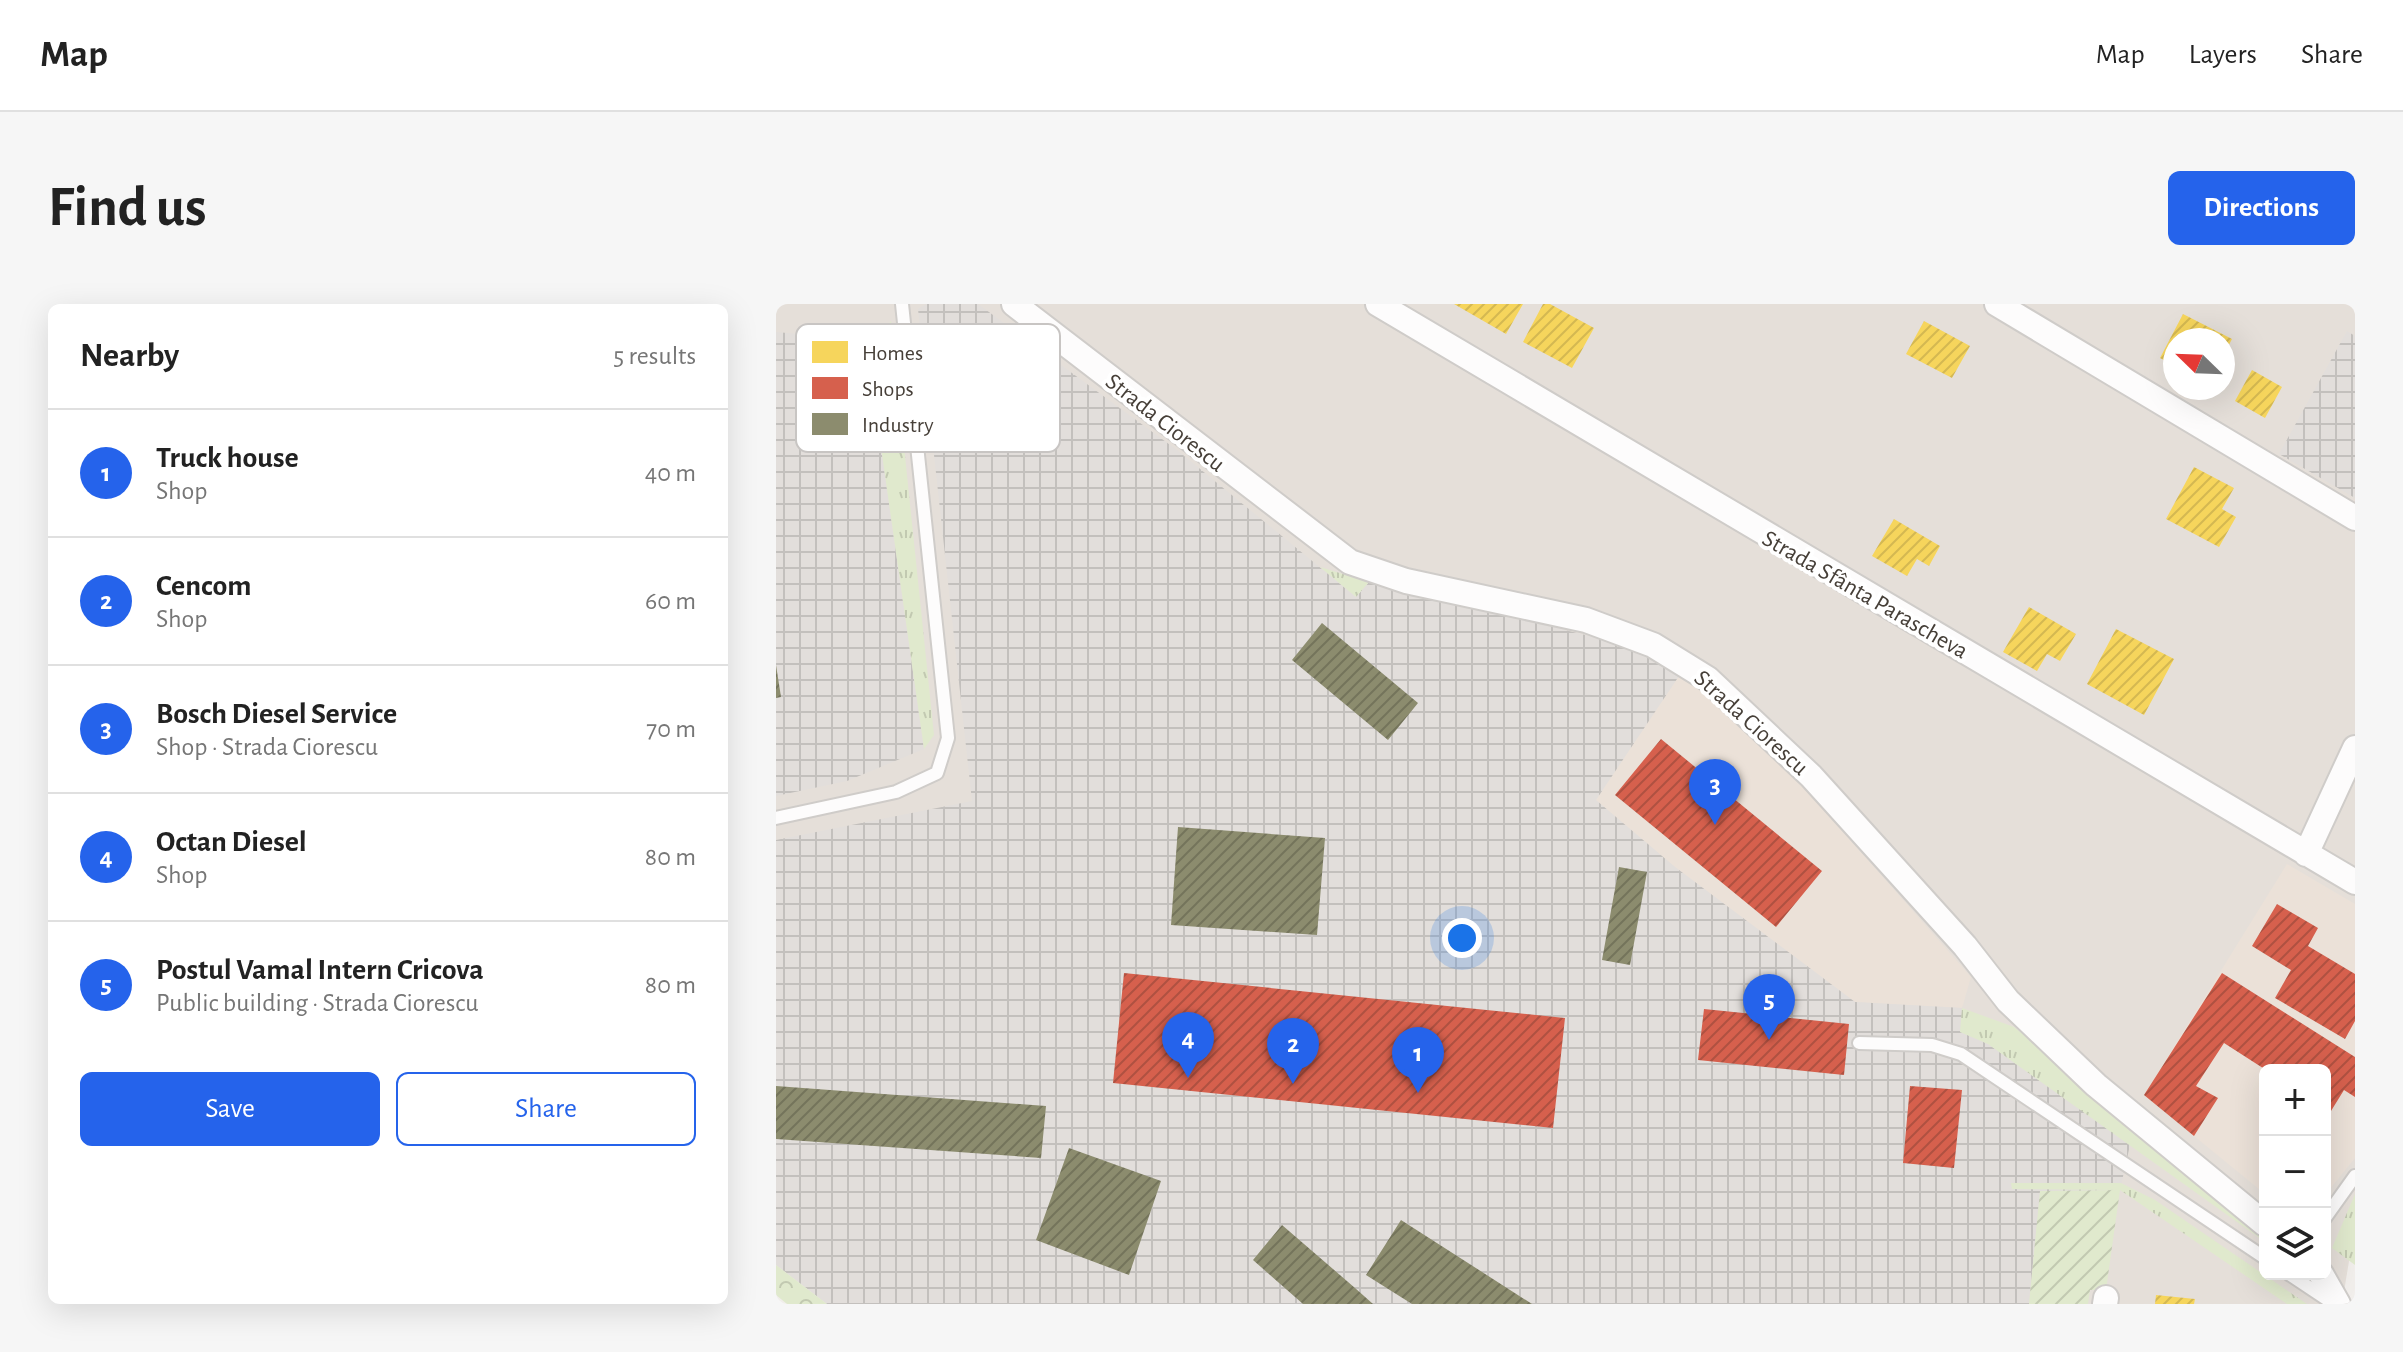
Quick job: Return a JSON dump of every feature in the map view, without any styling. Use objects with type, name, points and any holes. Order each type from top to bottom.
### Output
[{"type":"street","name":"Strada Ciorescu","points":[[1014,304],[1040,324]]},
{"type":"street","name":"Strada Sfânta Parascheva","points":[[1378,304],[2355,882]]},
{"type":"street","points":[[1997,304],[2355,518]]},
{"type":"street","name":"Strada Ciorescu","points":[[1060,339],[1350,562],[1463,595],[1586,620],[1653,645],[1708,679],[1811,776],[1965,946],[2008,1001],[2096,1085],[2259,1219]]},
{"type":"street","points":[[2306,854],[2355,748]]},
{"type":"street","points":[[2324,1280],[2336,1304]]},
{"type":"lane","points":[[902,304],[904,324]]},
{"type":"lane","points":[[776,818],[914,786],[937,773],[948,738],[918,452]]},
{"type":"lane","points":[[1859,1043],[1932,1045],[1961,1054],[2259,1254]]},
{"type":"lane","points":[[2331,1210],[2355,1176]]},
{"type":"lane","points":[[2298,1280],[2336,1304]]},
{"type":"shaded area","points":[[776,304],[2355,304],[2355,1246],[2349,1261],[2342,1304],[827,1304],[776,1265]]},
{"type":"shaded area","points":[[926,304],[978,304],[1005,324],[920,324],[918,309]]},
{"type":"shaded area","points":[[2347,331],[2355,336],[2355,498],[2279,454]]},
{"type":"shaded area","points":[[776,332],[796,334],[796,452],[882,452],[924,749],[847,781],[776,796]]},
{"type":"shaded area","points":[[1060,364],[1177,450],[1356,597],[1369,582],[1622,644],[1681,673],[1596,800],[1675,867],[1855,1002],[1962,1008],[1961,1032],[1988,1044],[2130,1145],[2120,1190],[2040,1192],[2029,1304],[827,1304],[776,1265],[776,840],[972,801],[934,452],[1060,452]]},
{"type":"shaded area","points":[[1681,673],[1800,783],[1971,977],[1962,1008],[1855,1002],[1675,867],[1595,800]]},
{"type":"shaded area","points":[[2287,864],[2355,904],[2355,1158],[2331,1188],[2331,1064],[2259,1064],[2259,1189],[2144,1095]]},
{"type":"green space","points":[[882,452],[905,452],[934,735],[924,749]]},
{"type":"green space","points":[[1320,567],[1369,582],[1356,597]]},
{"type":"green space","points":[[1962,1008],[2014,1027],[2259,1226],[2259,1238],[1988,1044],[1960,1032]]},
{"type":"green space","points":[[2011,1183],[2121,1183],[2155,1200],[2259,1271],[2259,1280],[2272,1280],[2307,1304],[2287,1304],[2120,1190],[2012,1189]]},
{"type":"green space","points":[[2120,1190],[2106,1290],[2090,1290],[2088,1304],[2029,1304],[2040,1191]]},
{"type":"green space","points":[[2355,1194],[2355,1265],[2332,1248]]},
{"type":"green space","points":[[776,1265],[827,1304],[787,1304],[776,1295]]},
{"type":"building: Homes","points":[[1454,304],[1523,304],[1506,334]]},
{"type":"building: Homes","points":[[1543,304],[1550,304],[1594,328],[1572,368],[1523,342]]},
{"type":"building: Homes","points":[[2183,314],[2210,328],[2176,328]]},
{"type":"building: Homes","points":[[1924,321],[1970,346],[1952,378],[1906,354]]},
{"type":"building: Homes","points":[[2252,370],[2282,387],[2265,418],[2235,401]]},
{"type":"building: Homes","points":[[2194,467],[2234,488],[2222,509],[2236,517],[2219,547],[2166,519]]},
{"type":"building: Homes","points":[[1894,519],[1940,546],[1929,566],[1917,559],[1907,576],[1872,556]]},
{"type":"building: Homes","points":[[2029,607],[2076,634],[2060,661],[2047,654],[2037,671],[2003,652]]},
{"type":"building: Homes","points":[[2116,629],[2174,659],[2144,715],[2087,684]]},
{"type":"building: Homes","points":[[2156,1295],[2195,1299],[2194,1304],[2155,1304]]},
{"type":"building: Shops","points":[[1661,739],[1822,871],[1776,927],[1615,795]]},
{"type":"building: Shops","points":[[2277,904],[2318,928],[2308,946],[2355,974],[2355,1021],[2345,1039],[2275,998],[2291,970],[2252,946]]},
{"type":"building: Shops","points":[[1124,973],[1565,1018],[1553,1128],[1113,1083]]},
{"type":"building: Shops","points":[[2222,973],[2355,1057],[2355,1097],[2344,1090],[2331,1111],[2331,1064],[2259,1066],[2224,1043],[2196,1086],[2218,1098],[2194,1136],[2144,1095]]},
{"type":"building: Shops","points":[[1704,1009],[1849,1024],[1844,1075],[1698,1060]]},
{"type":"building: Shops","points":[[1910,1086],[1962,1090],[1954,1168],[1903,1163]]},
{"type":"building: Industry","points":[[1322,623],[1418,703],[1388,740],[1292,660]]},
{"type":"building: Industry","points":[[776,665],[781,697],[776,698]]},
{"type":"building: Industry","points":[[1178,827],[1325,838],[1317,935],[1171,925]]},
{"type":"building: Industry","points":[[1619,867],[1647,872],[1630,965],[1602,960]]},
{"type":"building: Industry","points":[[776,1086],[1046,1106],[1041,1158],[776,1139]]},
{"type":"building: Industry","points":[[1069,1148],[1161,1181],[1129,1275],[1036,1240]]},
{"type":"building: Industry","points":[[1401,1220],[1532,1304],[1412,1304],[1366,1275]]},
{"type":"building: Industry","points":[[1282,1225],[1373,1304],[1303,1304],[1253,1260]]},
{"type":"place","name":"Bosch Diesel Service","points":[[1715,825]]},
{"type":"place","name":"Postul Vamal Intern Cricova","points":[[1769,1040]]},
{"type":"place","name":"Octan Diesel","points":[[1188,1078]]},
{"type":"place","name":"Cencom","points":[[1293,1084]]},
{"type":"place","name":"Truck house","points":[[1418,1093]]}]
